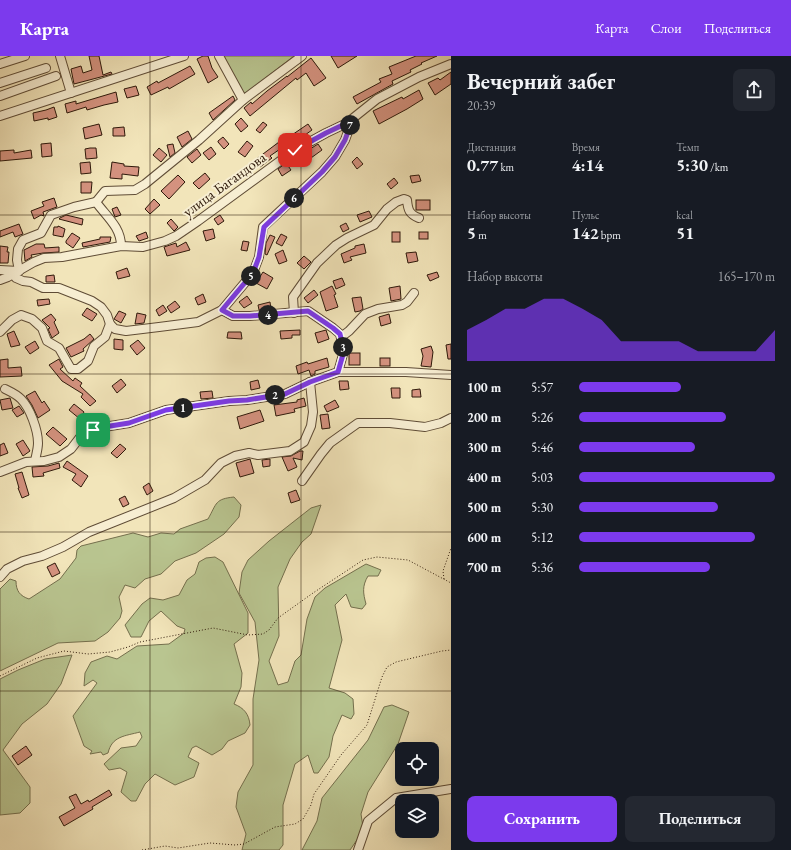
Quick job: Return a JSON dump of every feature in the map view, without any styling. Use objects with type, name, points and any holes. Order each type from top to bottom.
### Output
[{"type":"street","points":[[0,64],[25,56]]},
{"type":"street","points":[[60,56],[71,93]]},
{"type":"street","points":[[0,116],[184,56]]},
{"type":"street","points":[[220,56],[243,100]]},
{"type":"street","points":[[302,56],[243,100],[199,140],[145,184],[135,190],[105,191],[96,202],[51,214],[41,233],[23,240],[18,249],[16,278],[23,281],[32,282],[43,288],[60,288],[92,301],[107,315],[110,324],[115,329],[126,331],[198,322],[222,310],[253,273],[259,257],[264,227],[322,172],[335,157],[345,140],[350,126],[347,123]]},
{"type":"street","name":"улица Багандова","points":[[0,280],[44,258],[62,257],[121,246],[143,247],[165,241],[176,236],[295,150],[347,123],[377,100],[419,77],[451,64]]},
{"type":"street","points":[[0,83],[46,68]]},
{"type":"street","points":[[0,96],[56,76]]},
{"type":"street","points":[[294,313],[293,297],[297,290],[317,263],[336,245],[374,225],[387,209],[396,202],[404,199],[407,200],[408,210],[414,216],[419,218]]},
{"type":"street","points":[[96,202],[114,224],[121,240],[121,246]]},
{"type":"street","points":[[0,270],[16,272]]},
{"type":"street","points":[[341,337],[349,331],[365,314],[378,309],[402,305],[407,302],[414,293]]},
{"type":"street","points":[[222,310],[233,316],[308,311],[340,334],[344,351],[338,372]]},
{"type":"street","points":[[0,332],[12,320],[21,315],[32,319],[42,328],[47,341],[59,348],[71,369],[78,369],[88,361],[92,355],[94,346],[105,337],[110,324]]},
{"type":"street","points":[[0,472],[26,462],[44,461],[59,457],[71,449],[82,436],[93,430],[129,423],[166,410],[285,394],[310,382],[338,372],[406,372],[451,375]]},
{"type":"street","points":[[0,577],[7,569],[23,561],[42,556],[63,547],[89,532],[174,498],[205,480],[221,463],[235,456],[249,453],[258,455],[290,451],[304,442],[312,426],[313,412],[310,382]]},
{"type":"street","points":[[5,389],[22,400],[33,419],[38,443],[35,461]]},
{"type":"street","points":[[302,481],[330,443],[358,423],[390,423],[425,427],[441,423],[451,418]]},
{"type":"street","points":[[358,850],[368,821],[396,798],[451,789]]},
{"type":"path","points":[[444,580],[443,571],[451,548]]},
{"type":"path","points":[[0,676],[37,658],[64,651],[88,654],[110,652],[140,642],[173,637],[197,630],[213,628],[248,635],[263,634],[269,630],[278,618],[312,593],[363,560],[377,557],[408,560],[451,583]]},
{"type":"path","points":[[142,850],[165,846],[178,848],[210,843],[235,845],[244,844],[275,827],[295,824],[303,819],[311,805],[314,794],[342,755],[368,724],[382,677],[387,667],[396,662],[413,657],[451,650]]},
{"type":"green space","points":[[224,56],[294,56],[246,93],[241,93]]},
{"type":"green space","points":[[234,497],[241,505],[239,517],[224,534],[196,553],[175,561],[161,574],[145,579],[135,588],[125,585],[119,597],[122,611],[120,618],[108,632],[95,641],[58,643],[0,671],[0,589],[10,579],[16,581],[19,593],[29,599],[60,579],[76,558],[77,550],[81,546],[133,533],[148,537],[161,533],[174,534],[180,529],[208,519],[217,503],[223,499]]},
{"type":"green space","points":[[321,505],[311,534],[302,542],[290,559],[278,587],[279,636],[269,661],[278,685],[288,682],[295,661],[301,655],[307,619],[315,597],[325,588],[366,564],[381,570],[378,576],[368,576],[366,580],[364,596],[366,604],[362,609],[351,607],[346,594],[335,605],[342,640],[329,688],[345,693],[353,699],[354,714],[351,719],[342,715],[333,736],[329,757],[318,773],[314,773],[308,755],[295,764],[283,805],[283,845],[279,850],[242,850],[246,834],[236,807],[238,792],[253,765],[253,699],[259,660],[255,622],[239,593],[242,572],[248,560],[269,541],[311,508]]},
{"type":"green space","points":[[215,557],[223,562],[248,613],[248,633],[234,644],[242,673],[241,687],[234,704],[241,707],[245,712],[250,725],[245,733],[228,741],[222,749],[212,755],[196,746],[192,748],[188,757],[199,763],[194,777],[175,785],[155,774],[145,784],[136,801],[131,801],[121,792],[127,772],[120,768],[109,770],[104,764],[121,748],[136,746],[142,737],[140,732],[124,736],[113,743],[108,753],[103,755],[101,752],[90,754],[92,751],[84,746],[73,716],[97,683],[93,680],[84,686],[85,673],[91,662],[107,656],[117,659],[137,646],[169,644],[184,633],[185,629],[177,626],[161,611],[149,621],[141,637],[131,637],[125,625],[142,604],[150,598],[163,600],[179,595],[187,580],[195,574],[199,562],[206,558]]},
{"type":"green space","points":[[72,655],[61,684],[47,704],[22,724],[3,750],[30,787],[30,803],[20,813],[0,815],[0,679],[45,659]]},
{"type":"green space","points":[[392,705],[409,712],[399,742],[395,742],[395,749],[368,792],[361,814],[363,827],[359,837],[350,850],[302,850],[317,821],[322,798],[368,740],[384,707]]},
{"type":"building","points":[[89,56],[99,56],[103,75],[111,72],[112,74],[74,84],[71,69],[81,66],[83,73],[92,70]]},
{"type":"building","points":[[203,56],[208,56],[212,68],[218,77],[208,83],[197,59]]},
{"type":"building","points":[[331,56],[357,56],[338,68]]},
{"type":"building","points":[[416,56],[437,56],[421,63],[422,64],[410,70],[411,72],[392,81],[393,84],[357,104],[353,97],[381,82],[379,79],[392,74],[389,67]]},
{"type":"building","points":[[311,58],[326,78],[314,86],[306,73],[297,80],[296,78],[250,116],[244,108],[251,102],[252,104]]},
{"type":"building","points":[[190,66],[195,74],[169,89],[168,87],[151,95],[147,87],[157,81],[158,83]]},
{"type":"building","points":[[451,72],[451,84],[435,95],[428,83],[438,78],[440,80]]},
{"type":"building","points":[[136,86],[139,95],[127,98],[124,89]]},
{"type":"building","points":[[419,90],[423,99],[379,124],[373,111],[402,97],[403,99]]},
{"type":"building","points":[[116,92],[118,102],[87,110],[86,107],[67,113],[65,104],[76,101],[76,104]]},
{"type":"building","points":[[233,96],[235,100],[213,120],[209,113]]},
{"type":"building","points":[[54,107],[57,117],[48,120],[48,118],[34,121],[33,113]]},
{"type":"building","points":[[241,118],[248,126],[241,132],[235,124]]},
{"type":"building","points":[[263,122],[267,125],[260,133],[256,130]]},
{"type":"building","points":[[99,124],[102,135],[85,139],[83,128]]},
{"type":"building","points":[[308,124],[312,130],[291,145],[286,139]]},
{"type":"building","points":[[124,127],[125,136],[113,136],[113,128]]},
{"type":"building","points":[[188,131],[192,139],[182,147],[177,137]]},
{"type":"building","points":[[223,137],[229,144],[224,149],[218,142]]},
{"type":"building","points":[[247,141],[253,146],[245,157],[238,152]]},
{"type":"building","points":[[279,142],[283,147],[270,156],[272,158],[260,167],[255,160]]},
{"type":"building","points":[[51,143],[52,156],[42,157],[41,144]]},
{"type":"building","points":[[173,144],[175,153],[170,157],[167,145]]},
{"type":"building","points":[[318,144],[322,150],[304,163],[299,156]]},
{"type":"building","points":[[211,147],[216,154],[209,160],[203,153]]},
{"type":"building","points":[[96,148],[97,158],[86,159],[85,149]]},
{"type":"building","points":[[159,148],[167,155],[161,162],[153,155]]},
{"type":"building","points":[[197,149],[201,155],[192,163],[187,157]]},
{"type":"building","points":[[14,150],[14,153],[31,150],[32,158],[0,161],[0,151]]},
{"type":"building","points":[[357,157],[363,164],[357,169],[352,162]]},
{"type":"building","points":[[90,162],[91,173],[81,174],[80,163]]},
{"type":"building","points":[[112,162],[124,164],[124,166],[139,167],[138,176],[122,174],[122,179],[110,178]]},
{"type":"building","points":[[286,163],[291,170],[282,176],[278,169]]},
{"type":"building","points":[[205,173],[210,179],[199,189],[193,183]]},
{"type":"building","points":[[178,175],[185,182],[169,199],[161,191]]},
{"type":"building","points":[[419,175],[421,181],[412,183],[410,176]]},
{"type":"building","points":[[394,178],[398,183],[391,189],[387,184]]},
{"type":"building","points":[[81,182],[92,182],[91,193],[81,193]]},
{"type":"building","points":[[54,198],[57,207],[43,212],[44,216],[41,215],[34,219],[31,211],[44,206],[42,202]]},
{"type":"building","points":[[154,199],[160,205],[150,214],[145,209]]},
{"type":"building","points":[[416,200],[430,200],[430,210],[416,210]]},
{"type":"building","points":[[117,207],[121,215],[115,217],[112,209]]},
{"type":"building","points":[[369,211],[372,217],[360,222],[357,215]]},
{"type":"building","points":[[66,215],[83,219],[82,225],[59,219]]},
{"type":"building","points":[[220,215],[224,221],[218,225],[214,219]]},
{"type":"building","points":[[171,219],[178,227],[174,231],[167,223]]},
{"type":"building","points":[[346,223],[349,229],[343,232],[340,226]]},
{"type":"building","points":[[19,224],[23,234],[15,237],[13,232],[0,237],[0,231]]},
{"type":"building","points":[[58,226],[65,229],[63,237],[53,235],[54,227]]},
{"type":"building","points":[[213,229],[215,238],[206,241],[203,231]]},
{"type":"building","points":[[146,232],[148,238],[139,241],[136,236]]},
{"type":"building","points":[[392,232],[400,232],[400,242],[392,242]]},
{"type":"building","points":[[419,232],[428,232],[428,239],[419,239]]},
{"type":"building","points":[[72,233],[80,238],[73,248],[66,243]]},
{"type":"building","points":[[281,234],[287,237],[282,246],[276,243]]},
{"type":"building","points":[[270,235],[275,237],[267,255],[265,254],[266,243]]},
{"type":"building","points":[[100,237],[111,237],[110,242],[83,247],[82,243],[100,239]]},
{"type":"building","points":[[243,241],[249,242],[247,251],[241,250]]},
{"type":"building","points":[[186,242],[190,250],[167,256],[164,247],[176,243],[177,247]]},
{"type":"building","points":[[36,244],[44,244],[45,248],[59,247],[59,252],[31,255],[32,257],[25,261],[24,250]]},
{"type":"building","points":[[364,244],[366,253],[350,257],[352,260],[344,263],[341,254],[355,248],[355,246]]},
{"type":"building","points":[[0,246],[8,247],[8,263],[0,263]]},
{"type":"building","points":[[283,250],[287,261],[279,264],[275,254]]},
{"type":"building","points":[[416,252],[418,261],[408,263],[406,253]]},
{"type":"building","points":[[304,256],[311,262],[304,269],[297,263]]},
{"type":"building","points":[[127,268],[130,276],[118,279],[116,272]]},
{"type":"building","points":[[263,272],[273,278],[267,289],[256,283]]},
{"type":"building","points":[[437,272],[439,277],[430,281],[427,275]]},
{"type":"building","points":[[54,275],[55,282],[46,282],[46,276]]},
{"type":"building","points":[[342,278],[345,285],[336,289],[333,281]]},
{"type":"building","points":[[332,286],[336,294],[334,295],[338,307],[326,311],[320,292]]},
{"type":"building","points":[[400,286],[401,299],[391,301],[389,288]]},
{"type":"building","points":[[314,290],[318,295],[308,303],[304,298]]},
{"type":"building","points":[[203,294],[206,302],[198,305],[195,298]]},
{"type":"building","points":[[247,296],[252,303],[244,308],[239,302]]},
{"type":"building","points":[[361,297],[363,309],[355,312],[352,298]]},
{"type":"building","points":[[49,299],[50,304],[38,306],[37,300]]},
{"type":"building","points":[[175,301],[180,307],[171,313],[167,307]]},
{"type":"building","points":[[270,302],[271,309],[259,310],[258,305]]},
{"type":"building","points":[[163,305],[167,311],[159,316],[156,310]]},
{"type":"building","points":[[87,308],[97,314],[92,321],[82,315]]},
{"type":"building","points":[[119,311],[126,314],[121,323],[114,319]]},
{"type":"building","points":[[137,313],[146,315],[144,323],[135,324]]},
{"type":"building","points":[[51,314],[56,320],[54,322],[59,333],[52,338],[48,329],[50,328],[42,320]]},
{"type":"building","points":[[389,314],[391,323],[381,326],[379,317]]},
{"type":"building","points":[[300,330],[300,335],[292,335],[292,338],[281,339],[280,331]]},
{"type":"building","points":[[326,330],[329,339],[318,343],[315,333]]},
{"type":"building","points":[[14,331],[20,345],[11,347],[7,334]]},
{"type":"building","points":[[228,332],[241,332],[242,339],[227,338]]},
{"type":"building","points":[[90,334],[94,339],[83,349],[84,351],[71,357],[66,348],[84,339]]},
{"type":"building","points":[[114,339],[123,340],[123,350],[114,349]]},
{"type":"building","points":[[138,340],[145,348],[137,355],[130,346]]},
{"type":"building","points":[[35,341],[39,348],[30,354],[25,347]]},
{"type":"building","points":[[451,344],[451,359],[448,359],[446,345]]},
{"type":"building","points":[[431,346],[433,352],[431,367],[421,366],[423,356],[421,349]]},
{"type":"building","points":[[349,353],[360,353],[360,365],[349,365]]},
{"type":"building","points":[[327,358],[329,367],[315,371],[315,374],[311,376],[309,370],[298,374],[296,366]]},
{"type":"building","points":[[380,358],[390,358],[390,366],[380,366]]},
{"type":"building","points":[[8,359],[8,368],[21,367],[22,376],[0,377],[0,360]]},
{"type":"building","points":[[59,359],[63,367],[60,369],[73,381],[75,378],[82,383],[80,386],[96,401],[90,406],[81,397],[83,394],[62,381],[49,365]]},
{"type":"building","points":[[121,379],[126,385],[117,393],[112,386]]},
{"type":"building","points":[[258,380],[260,388],[251,390],[250,382]]},
{"type":"building","points":[[339,381],[348,381],[349,389],[340,390]]},
{"type":"building","points":[[391,388],[400,388],[400,398],[392,398]]},
{"type":"building","points":[[420,389],[421,397],[412,397],[412,390]]},
{"type":"building","points":[[35,391],[42,403],[44,401],[50,410],[38,418],[26,396]]},
{"type":"building","points":[[212,391],[213,398],[201,399],[200,392]]},
{"type":"building","points":[[10,398],[13,408],[2,410],[0,400]]},
{"type":"building","points":[[304,398],[306,406],[294,409],[295,412],[276,416],[274,405],[297,402],[297,400]]},
{"type":"building","points":[[335,400],[339,407],[327,412],[324,406]]},
{"type":"building","points":[[74,404],[84,412],[80,419],[69,410]]},
{"type":"building","points":[[19,406],[24,413],[17,417],[12,410]]},
{"type":"building","points":[[260,410],[264,421],[240,429],[237,417]]},
{"type":"building","points":[[328,414],[330,428],[322,429],[320,415]]},
{"type":"building","points":[[53,427],[67,439],[60,446],[46,434]]},
{"type":"building","points":[[101,434],[104,440],[97,443],[94,437]]},
{"type":"building","points":[[23,440],[30,451],[23,456],[16,444]]},
{"type":"building","points":[[4,443],[8,453],[0,456],[0,445]]},
{"type":"building","points":[[120,444],[126,449],[117,458],[111,453]]},
{"type":"building","points":[[303,451],[302,460],[293,458],[297,467],[288,471],[282,457],[291,456]]},
{"type":"building","points":[[250,459],[254,473],[240,477],[236,463]]},
{"type":"building","points":[[270,459],[270,466],[263,467],[262,460]]},
{"type":"building","points":[[67,461],[88,476],[81,487],[72,480],[76,474],[63,467]]},
{"type":"building","points":[[59,463],[60,468],[43,473],[44,476],[33,477],[32,467],[48,466]]},
{"type":"building","points":[[22,472],[29,495],[22,498],[15,474]]},
{"type":"building","points":[[149,483],[153,491],[147,495],[143,487]]},
{"type":"building","points":[[296,490],[300,500],[291,503],[288,493]]},
{"type":"building","points":[[125,496],[129,504],[123,507],[119,499]]},
{"type":"building","points":[[55,563],[60,573],[52,577],[47,567]]},
{"type":"building","points":[[26,746],[32,755],[18,765],[12,756]]},
{"type":"building","points":[[109,790],[112,795],[92,807],[93,809],[64,826],[59,817],[75,808],[69,797],[76,794],[81,804],[88,800],[89,802]]},
{"type":"route","points":[[93,430],[129,423],[166,410],[285,394],[310,382],[338,372],[344,351],[340,334],[308,311],[233,316],[222,310],[253,273],[259,257],[264,227],[322,172],[335,157],[345,140],[350,126],[347,123],[295,150]]}]
